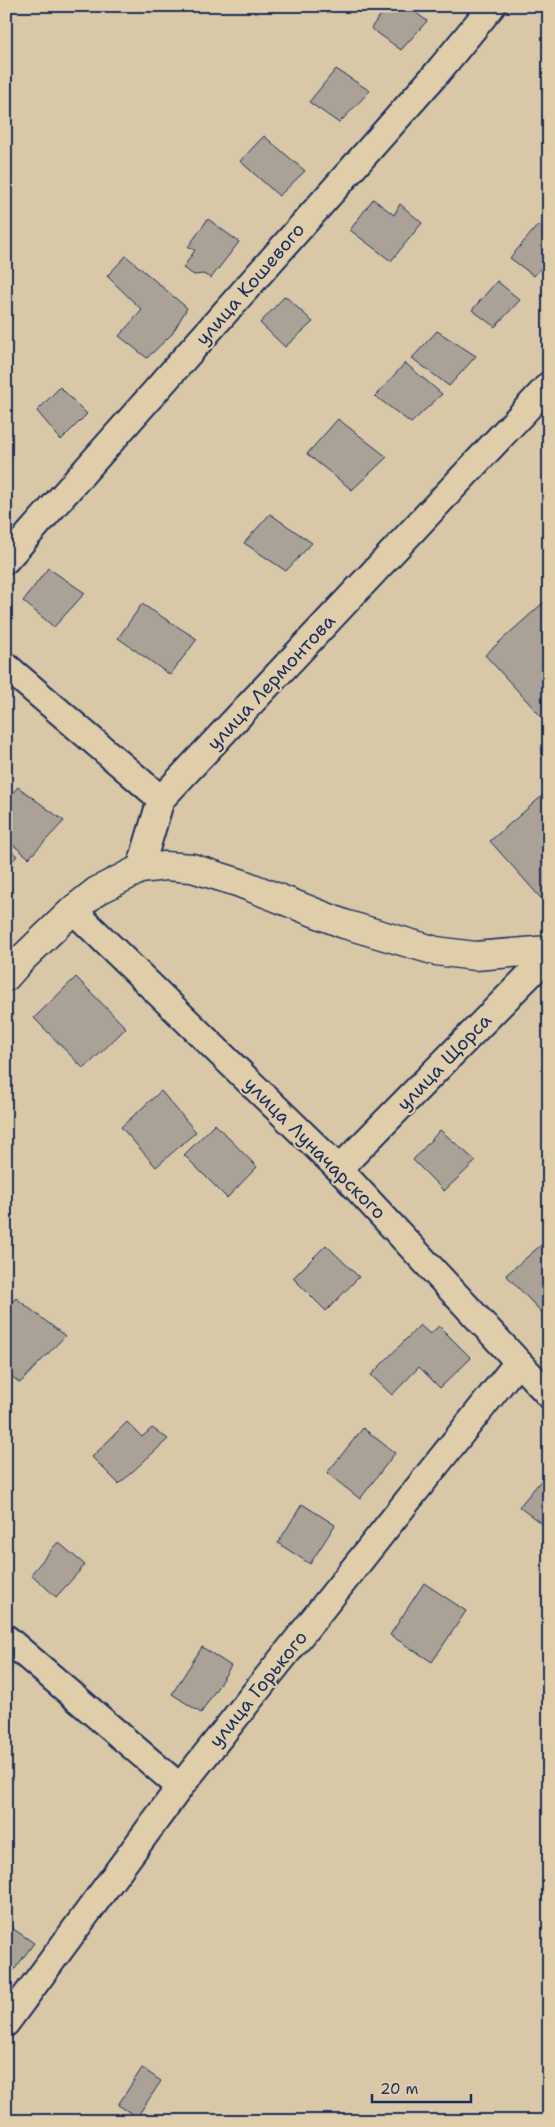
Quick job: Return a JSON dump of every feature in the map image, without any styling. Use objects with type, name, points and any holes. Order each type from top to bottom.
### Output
[{"type":"street","name":"улица Кошевого","points":[[6,560],[437,73],[492,6]]},
{"type":"street","name":"улица Лермонтова","points":[[140,869],[161,799],[549,384]]},
{"type":"street","points":[[6,666],[161,799]]},
{"type":"street","points":[[6,977],[73,910],[97,891],[140,869],[165,866],[192,868],[240,883],[344,924],[436,951],[475,956],[549,950]]},
{"type":"street","name":"улица Луначарского","points":[[73,910],[339,1169],[549,1395]]},
{"type":"street","name":"улица Щорса","points":[[339,1169],[549,955]]},
{"type":"street","name":"улица Горького","points":[[6,2022],[180,1786],[518,1362]]},
{"type":"street","points":[[6,1638],[180,1786]]},
{"type":"building","points":[[387,6],[407,6],[427,21],[401,50],[371,28]]},
{"type":"building","points":[[336,69],[370,91],[339,123],[309,102]]},
{"type":"building","points":[[264,136],[305,171],[279,196],[240,161]]},
{"type":"building","points":[[373,199],[394,215],[400,204],[422,223],[391,261],[350,230]]},
{"type":"building","points":[[208,219],[239,242],[211,278],[203,274],[194,275],[183,268],[195,250],[188,247]]},
{"type":"building","points":[[538,225],[549,231],[549,259],[534,276],[510,258]]},
{"type":"building","points":[[126,256],[187,308],[172,334],[147,358],[119,336],[142,310],[107,276]]},
{"type":"building","points":[[497,281],[520,300],[495,327],[472,310]]},
{"type":"building","points":[[285,296],[313,322],[285,347],[260,323]]},
{"type":"building","points":[[437,331],[476,356],[449,386],[412,358]]},
{"type":"building","points":[[405,363],[442,394],[411,423],[375,396]]},
{"type":"building","points":[[60,387],[87,414],[61,440],[37,411]]},
{"type":"building","points":[[338,419],[387,457],[352,490],[307,454]]},
{"type":"building","points":[[270,514],[312,543],[286,571],[244,543]]},
{"type":"building","points":[[48,568],[85,593],[54,627],[23,601]]},
{"type":"building","points":[[544,602],[549,607],[549,725],[485,655]]},
{"type":"building","points":[[142,604],[197,639],[170,675],[118,638]]},
{"type":"building","points":[[18,787],[64,821],[29,858],[6,839],[6,800]]},
{"type":"building","points":[[549,790],[549,904],[547,905],[490,841]]},
{"type":"building","points":[[6,846],[17,856],[6,868]]},
{"type":"building","points":[[76,977],[126,1028],[84,1069],[34,1018]]},
{"type":"building","points":[[161,1091],[196,1132],[156,1167],[121,1127]]},
{"type":"building","points":[[215,1124],[257,1167],[227,1198],[184,1155]]},
{"type":"building","points":[[440,1130],[476,1161],[444,1191],[413,1160]]},
{"type":"building","points":[[549,1240],[549,1320],[506,1275]]},
{"type":"building","points":[[326,1245],[359,1277],[326,1311],[293,1278]]},
{"type":"building","points":[[16,1298],[65,1336],[20,1383],[6,1372],[6,1308]]},
{"type":"building","points":[[420,1325],[430,1334],[439,1326],[471,1358],[440,1388],[419,1367],[392,1395],[371,1375]]},
{"type":"building","points":[[127,1422],[142,1437],[152,1428],[168,1439],[119,1484],[92,1457]]},
{"type":"building","points":[[363,1428],[395,1453],[360,1499],[327,1473]]},
{"type":"building","points":[[549,1471],[549,1518],[542,1524],[519,1507]]},
{"type":"building","points":[[302,1504],[335,1525],[310,1564],[278,1543]]},
{"type":"building","points":[[58,1542],[85,1565],[56,1597],[31,1574]]},
{"type":"building","points":[[424,1583],[466,1611],[432,1662],[390,1635]]},
{"type":"building","points":[[202,1647],[231,1666],[201,1713],[172,1694]]},
{"type":"building","points":[[6,1924],[34,1943],[6,1981]]},
{"type":"building","points":[[142,2068],[161,2081],[137,2117],[118,2105]]}]
